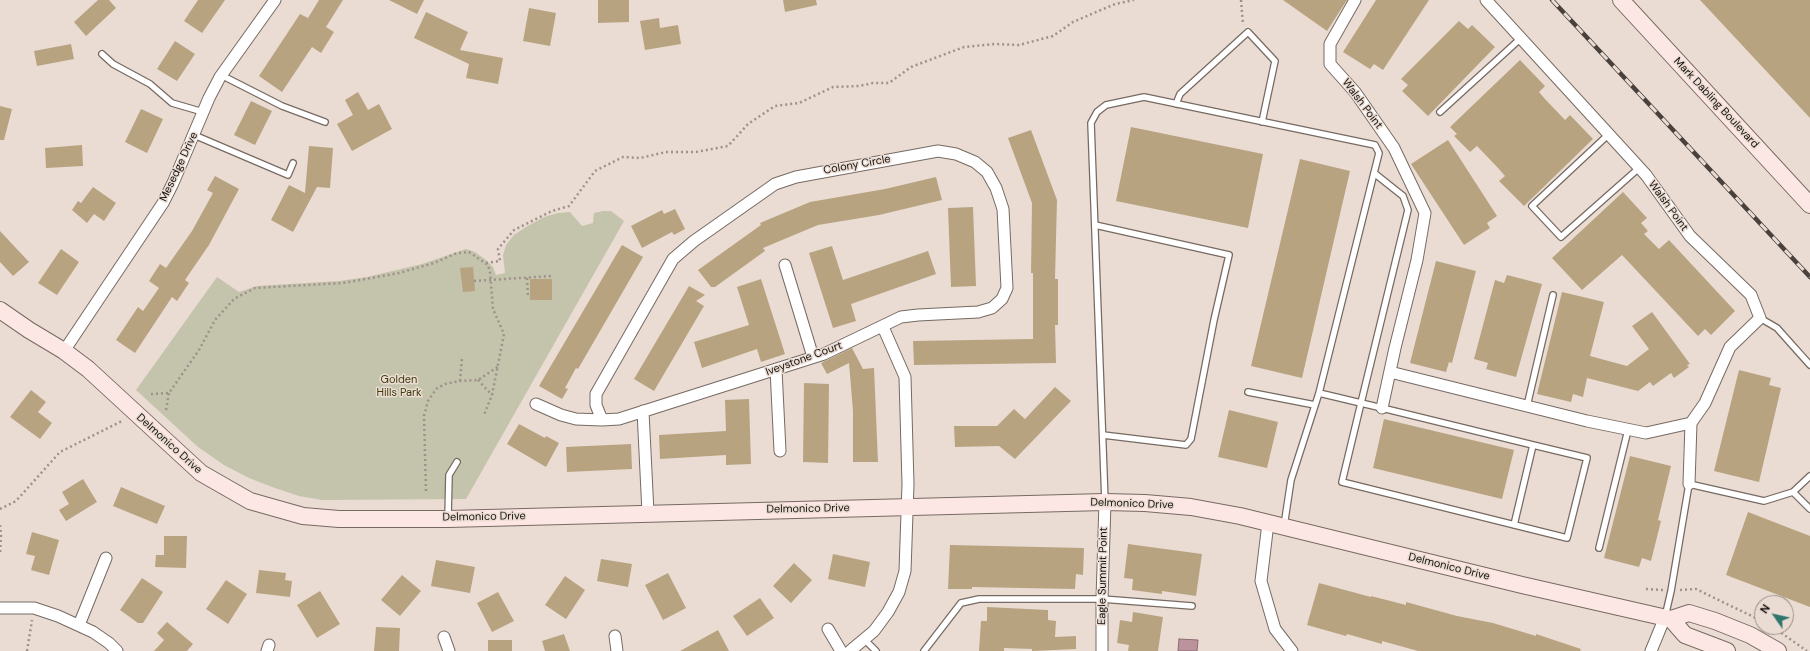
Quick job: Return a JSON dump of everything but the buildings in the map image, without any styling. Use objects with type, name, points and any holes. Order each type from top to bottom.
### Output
[{"type":"street","name":"Mesedge Drive","points":[[64,351],[163,203],[221,75],[275,0]]},
{"type":"street","name":"Walsh Point","points":[[1355,0],[1330,44],[1330,64],[1355,92],[1394,148],[1425,213],[1417,260],[1382,408]]},
{"type":"street","name":"Walsh Point","points":[[1486,0],[1639,168],[1690,236],[1751,295],[1760,318]]},
{"type":"street","name":"Mark Dabling Boulevard","points":[[1621,0],[1810,205]]},
{"type":"street","name":"Colony Circle","points":[[602,420],[596,405],[596,394],[673,260],[688,245],[775,184],[796,177],[938,151],[956,154],[975,162],[987,172],[996,188],[1003,209],[1007,288],[1002,299],[992,308],[978,312],[901,317],[884,326]]},
{"type":"street","points":[[785,265],[813,357]]},
{"type":"street","name":"Delmonico Drive","points":[[0,310],[64,351],[88,369],[201,473],[250,501],[303,516],[339,519],[448,518],[1105,502],[1144,503],[1191,507],[1284,526],[1668,618]]},
{"type":"street","points":[[1689,484],[1690,423],[1705,403],[1730,347],[1760,318]]},
{"type":"street","points":[[850,651],[874,631],[884,618],[898,592],[904,571],[908,484],[905,377],[884,326]]},
{"type":"street","name":"Iveystone Court","points":[[536,404],[561,415],[576,419],[619,419],[643,410],[813,357],[884,326]]},
{"type":"street","points":[[776,369],[780,451]]},
{"type":"street","points":[[1390,372],[1628,430],[1646,433],[1690,423]]},
{"type":"street","points":[[643,410],[648,513]]},
{"type":"street","name":"Eagle Summit Point","points":[[1102,651],[1105,502]]},
{"type":"street","points":[[1268,523],[1262,581],[1275,629],[1292,651]]},
{"type":"street","points":[[79,625],[106,558]]},
{"type":"street","points":[[0,608],[34,608],[58,616],[79,625],[109,643],[117,651]]},
{"type":"street","points":[[1650,651],[1668,618],[1689,613],[1715,621],[1750,635],[1778,651]]},
{"type":"street","points":[[1668,618],[1685,635],[1726,651]]},
{"type":"street","points":[[828,629],[841,651]]},
{"type":"street","points":[[615,636],[617,651]]},
{"type":"street","points":[[444,637],[449,651]]},
{"type":"lane","points":[[1176,104],[1180,94],[1248,32],[1275,61],[1262,122]]},
{"type":"lane","points":[[1440,112],[1520,39]]},
{"type":"lane","points":[[102,54],[113,64],[150,84],[172,103],[203,112]]},
{"type":"lane","points":[[221,75],[282,106],[325,122]]},
{"type":"lane","points":[[1105,502],[1091,123],[1097,112],[1106,105],[1144,97],[1375,145],[1379,153],[1319,393],[1291,480],[1284,526]]},
{"type":"lane","points":[[1609,134],[1532,206],[1560,237],[1639,168]]},
{"type":"lane","points":[[194,135],[288,175],[293,163]]},
{"type":"lane","points":[[1319,393],[1361,403],[1382,408],[1533,444],[1587,458],[1567,538],[1342,482],[1361,403],[1408,210],[1403,196],[1374,173]]},
{"type":"lane","points":[[1095,225],[1230,255],[1214,320],[1191,439],[1186,445],[1102,435]]},
{"type":"lane","points":[[1527,406],[1553,295]]},
{"type":"lane","points":[[1760,318],[1777,328],[1810,365]]},
{"type":"lane","points":[[1248,392],[1315,405]]},
{"type":"lane","points":[[1599,548],[1628,430]]},
{"type":"lane","points":[[1514,525],[1533,444]]},
{"type":"lane","points":[[448,518],[450,475],[457,462]]},
{"type":"lane","points":[[1668,618],[1671,591],[1689,484],[1764,501],[1794,492],[1810,476]]},
{"type":"lane","points":[[1794,492],[1810,509]]},
{"type":"lane","points":[[927,650],[960,604],[979,599],[1102,599],[1192,606]]},
{"type":"lane","points":[[864,640],[876,651]]},
{"type":"path","points":[[486,263],[500,260],[498,249],[514,230],[552,211],[569,206],[595,171],[623,157],[640,158],[666,152],[696,152],[728,146],[748,124],[775,106],[799,103],[833,87],[889,83],[911,67],[964,47],[995,44],[1019,45],[1053,36],[1073,22],[1115,4],[1134,0]]},
{"type":"path","points":[[1241,0],[1243,37]]},
{"type":"path","points":[[166,410],[169,393],[198,350],[215,320],[234,298],[255,288],[343,283],[399,273],[434,263],[457,252],[468,252],[486,263],[490,272],[493,309],[504,334],[499,366],[492,395],[484,415]]},
{"type":"path","points":[[474,281],[550,276]]},
{"type":"path","points":[[528,278],[528,298]]},
{"type":"path","points":[[460,381],[462,358]]},
{"type":"path","points":[[426,491],[424,416],[428,401],[436,389],[445,384],[478,380],[499,366]]},
{"type":"path","points":[[478,380],[492,395]]},
{"type":"path","points":[[151,394],[169,393]]},
{"type":"path","points":[[0,509],[16,501],[60,452],[136,414]]},
{"type":"path","points":[[0,526],[0,555]]},
{"type":"path","points":[[1646,589],[1671,591],[1696,589],[1754,617]]},
{"type":"path","points":[[27,651],[34,608]]},
{"type":"path","points":[[1784,635],[1807,651]]},
{"type":"green space","name":"Golden Hills Park","points":[[611,211],[624,221],[466,499],[322,500],[299,496],[249,478],[224,465],[198,447],[136,390],[217,277],[239,292],[257,286],[339,281],[367,277],[422,264],[466,249],[475,252],[486,260],[493,267],[496,275],[505,273],[503,255],[506,245],[514,235],[526,227],[544,217],[558,213],[570,212],[582,226],[593,223],[594,213]]},
{"type":"shaded area","points":[[1179,639],[1198,640],[1197,651],[1178,651]]},
{"type":"railway","points":[[1552,0],[1810,277]]}]
